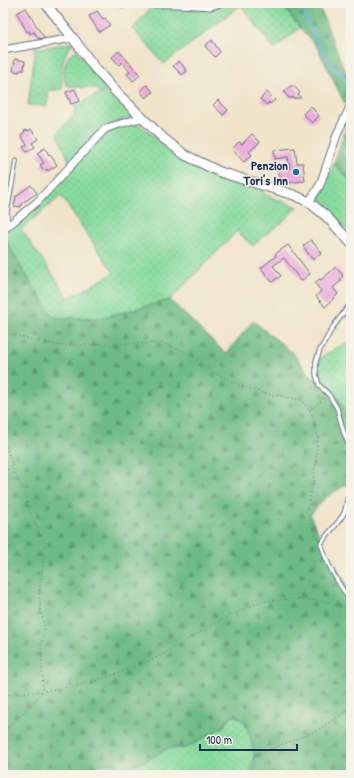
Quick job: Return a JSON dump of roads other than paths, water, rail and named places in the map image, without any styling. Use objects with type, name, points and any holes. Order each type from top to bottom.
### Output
[{"type":"street","points":[[45,3],[94,67],[117,93],[163,138],[185,155],[220,172],[294,195],[309,202],[326,216],[351,243]]},
{"type":"street","points":[[122,3],[196,4],[211,6],[219,3]]},
{"type":"street","points":[[3,50],[73,38]]},
{"type":"street","points":[[309,202],[320,185],[338,132],[351,105]]},
{"type":"street","points":[[3,230],[37,202],[105,130],[113,126],[142,118]]},
{"type":"lane","points":[[10,225],[7,219],[7,212],[16,161]]},
{"type":"lane","points":[[351,303],[333,327],[320,350],[316,362],[316,374],[319,385],[329,395],[337,408],[351,451]]},
{"type":"lane","points":[[351,489],[344,513],[321,544],[327,562],[351,601]]},
{"type":"waterway","points":[[299,3],[315,39],[329,62],[351,85]]},
{"type":"place","name":"Penzion Tori's Inn","points":[[296,172]]}]
